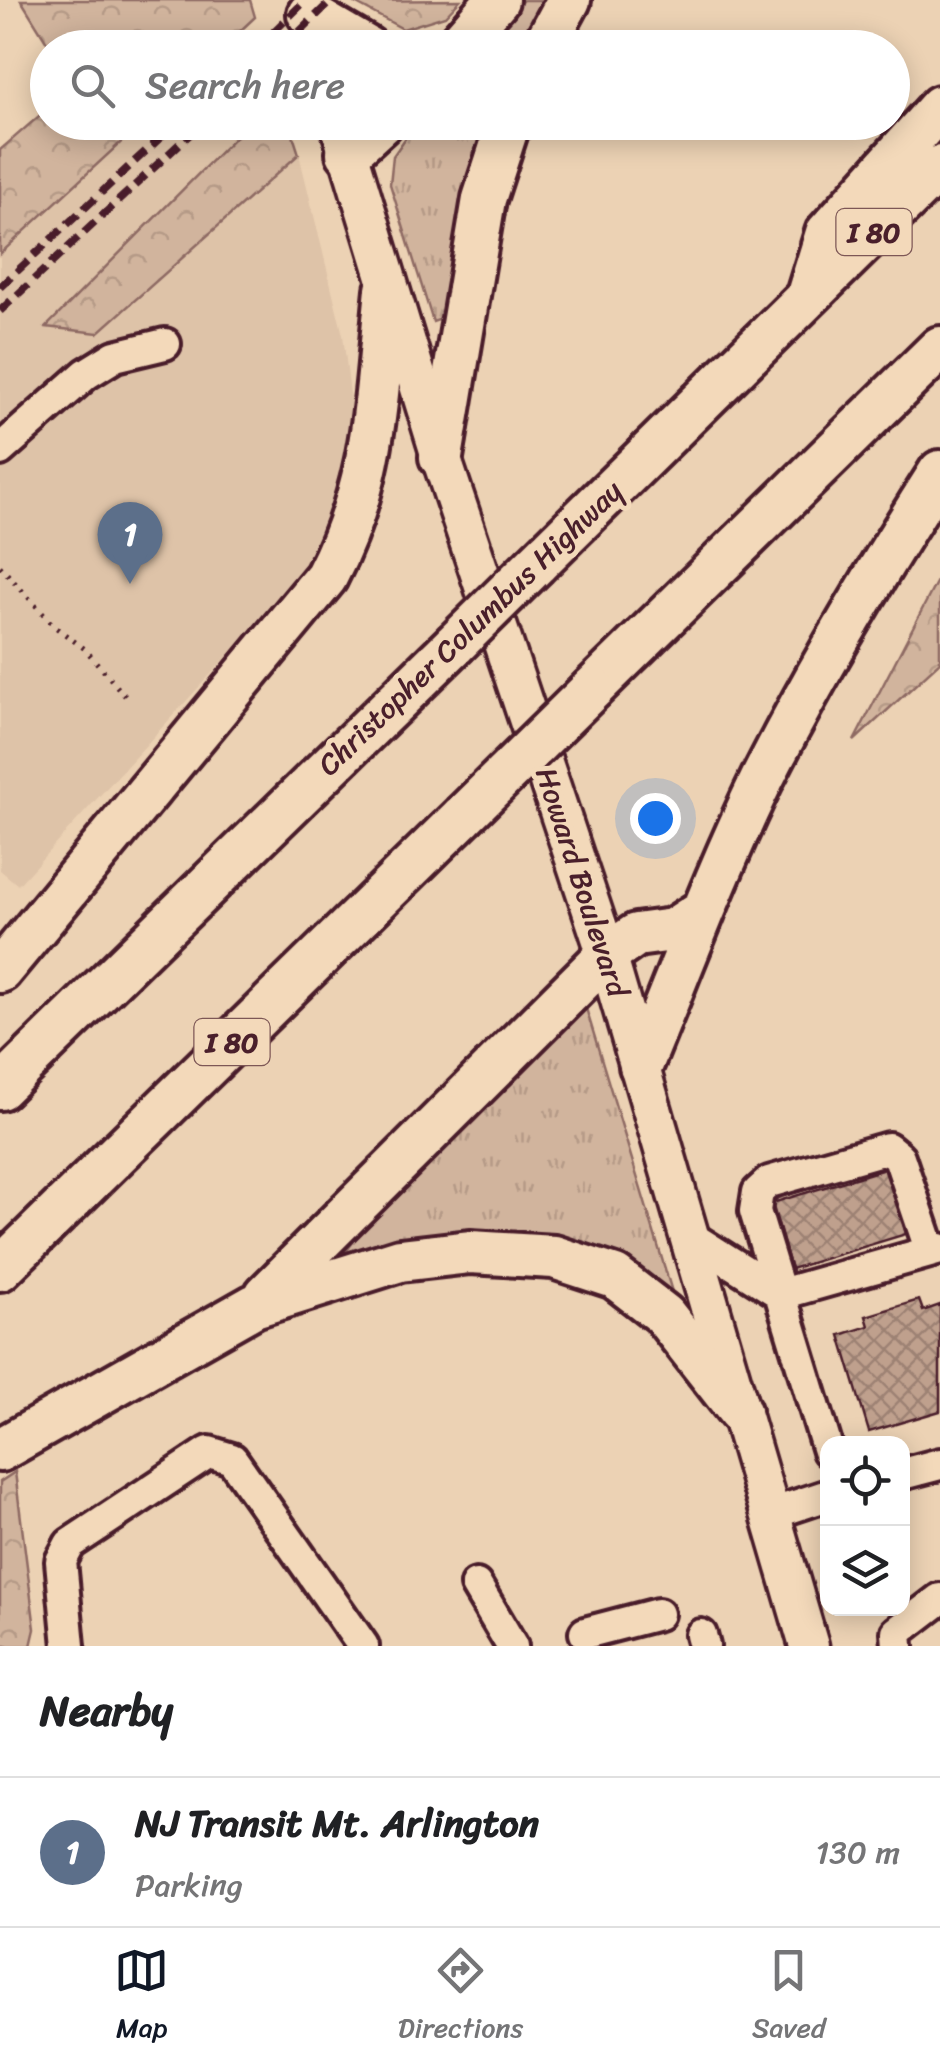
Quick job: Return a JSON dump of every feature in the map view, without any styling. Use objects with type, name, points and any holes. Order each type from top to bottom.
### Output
[{"type":"highway","points":[[552,30],[568,0]]},
{"type":"highway","points":[[807,298],[826,233],[940,107]]},
{"type":"highway","points":[[441,457],[484,199],[503,140]]},
{"type":"highway","name":"Christopher Columbus Highway","points":[[0,1088],[940,167]]},
{"type":"highway","points":[[0,971],[326,577],[352,526],[367,472],[388,290]]},
{"type":"highway","name":"I 80","points":[[0,1269],[940,348]]},
{"type":"highway","points":[[641,1066],[702,911],[764,776],[818,675],[940,472]]},
{"type":"highway","points":[[254,1306],[607,955],[636,935],[674,930],[702,911]]},
{"type":"highway","points":[[0,1450],[254,1306],[400,1260],[521,1252],[586,1264],[637,1291],[664,1314],[739,1411]]},
{"type":"main road","name":"Howard Boulevard","points":[[344,140],[441,457],[607,955],[809,1646]]},
{"type":"street","points":[[0,450],[86,374],[115,356],[165,344]]},
{"type":"street","points":[[691,1237],[782,1294],[935,1249],[895,1152],[881,1148],[806,1170],[770,1182],[755,1198],[782,1294],[824,1436]]},
{"type":"street","points":[[69,1646],[61,1561],[70,1544],[209,1452],[232,1460],[316,1586],[362,1646]]},
{"type":"street","points":[[910,1472],[940,1464]]},
{"type":"street","points":[[768,1515],[820,1499]]},
{"type":"street","points":[[476,1585],[512,1646]]},
{"type":"street","points":[[898,1646],[898,1632],[940,1599]]},
{"type":"street","points":[[585,1633],[658,1614]]},
{"type":"path","points":[[0,566],[55,628],[85,648],[126,697]]},
{"type":"shaded area","points":[[124,140],[233,140],[47,327],[98,333],[299,154],[343,335],[351,403],[340,497],[297,580],[18,885],[0,870],[0,254]]},
{"type":"green space","points":[[21,0],[250,0],[255,17],[241,30],[40,30]]},
{"type":"green space","points":[[460,0],[445,16],[403,29],[351,1]]},
{"type":"green space","points":[[523,0],[551,0],[534,30],[497,30]]},
{"type":"green space","points":[[30,124],[30,140],[124,140],[0,254],[0,150]]},
{"type":"green space","points":[[232,140],[294,140],[299,154],[98,333],[46,327]]},
{"type":"green space","points":[[404,140],[489,140],[444,318],[433,322],[390,184],[393,156]]},
{"type":"green space","points":[[940,575],[940,662],[854,741]]},
{"type":"green space","points":[[585,1005],[676,1305],[406,1243],[345,1253],[370,1219]]},
{"type":"green space","points":[[15,1472],[35,1629],[31,1646],[0,1646],[0,1482]]},
{"type":"building","points":[[888,1168],[906,1234],[791,1269],[772,1203]]},
{"type":"building","points":[[919,1300],[923,1311],[940,1305],[940,1411],[869,1432],[840,1335],[869,1326],[866,1316]]},
{"type":"railway","points":[[275,30],[306,0]]},
{"type":"railway","points":[[301,30],[332,0]]},
{"type":"railway","points":[[0,287],[158,140]]},
{"type":"railway","points":[[0,311],[184,140]]},
{"type":"place","name":"NJ Transit Mt. Arlington","points":[[130,584]]}]
